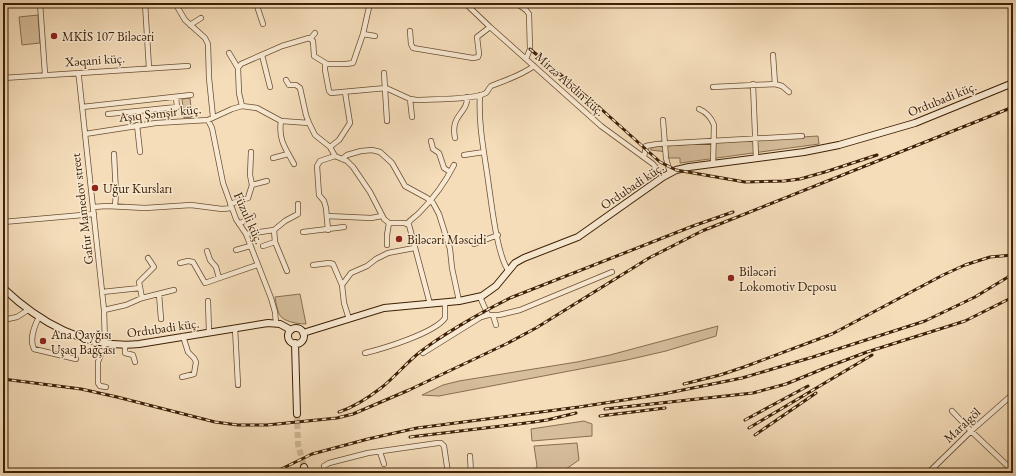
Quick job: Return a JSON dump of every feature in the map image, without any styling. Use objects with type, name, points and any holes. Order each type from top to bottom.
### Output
[{"type":"main road","name":"Ordubadi küç.","points":[[303,333],[384,308],[459,302],[480,297],[496,286],[515,263],[578,237],[662,177],[683,168],[826,148],[890,131],[1013,83]]},
{"type":"main road","name":"Ordubadi küç.","points":[[3,288],[38,317],[69,332],[105,343],[125,345],[148,343],[261,323],[276,323]]},
{"type":"main road","points":[[276,323],[291,330]]},
{"type":"main road","points":[[298,328],[303,333],[302,340],[295,343],[290,341],[288,335],[291,330],[298,328]]},
{"type":"main road","points":[[295,343],[297,414]]},
{"type":"street","points":[[40,3],[46,74]]},
{"type":"street","points":[[145,3],[149,68]]},
{"type":"street","name":"Füzuli küç.","points":[[175,3],[190,25],[205,38],[208,44],[210,118],[221,178],[231,206],[239,224],[246,234],[271,298],[276,323]]},
{"type":"street","points":[[256,3],[263,24]]},
{"type":"street","points":[[311,38],[313,41],[314,56],[325,64],[353,63],[363,34],[370,3]]},
{"type":"street","name":"Mirzə Abdin küç.","points":[[465,3],[600,126],[653,164],[662,177]]},
{"type":"street","points":[[516,3],[529,14],[530,49],[526,59]]},
{"type":"street","points":[[190,25],[202,18]]},
{"type":"street","points":[[410,30],[411,44],[413,48],[474,58],[478,57],[479,54],[477,37],[490,27]]},
{"type":"street","points":[[311,38],[315,32]]},
{"type":"street","points":[[363,34],[375,36]]},
{"type":"street","points":[[238,68],[241,64],[262,54],[297,40],[311,38]]},
{"type":"street","points":[[229,53],[238,68],[239,93],[242,106],[256,108],[281,121],[309,123]]},
{"type":"street","points":[[262,54],[270,86]]},
{"type":"street","points":[[773,55],[775,84]]},
{"type":"street","points":[[325,64],[329,91],[333,93],[386,88],[410,99],[417,100],[480,95],[487,92],[491,86],[513,78],[534,66]]},
{"type":"street","name":"Xəqani küç.","points":[[3,78],[46,74],[188,66]]},
{"type":"street","name":"Gafur Mamedov street","points":[[78,73],[104,310],[105,343]]},
{"type":"street","points":[[384,74],[387,121]]},
{"type":"street","points":[[286,80],[289,86],[296,85],[300,88],[309,123],[315,135],[330,147],[335,156]]},
{"type":"street","points":[[753,84],[756,158]]},
{"type":"street","points":[[713,86],[775,84],[782,86],[789,92]]},
{"type":"street","points":[[330,147],[339,140],[350,124],[344,92]]},
{"type":"street","points":[[82,107],[191,95]]},
{"type":"street","points":[[480,95],[480,120],[484,152],[502,256],[508,270]]},
{"type":"street","points":[[108,114],[177,107],[176,97]]},
{"type":"street","points":[[455,138],[454,127],[457,117],[467,105],[467,97]]},
{"type":"street","points":[[410,99],[412,117]]},
{"type":"street","name":"Aşıq Şəmşir küç.","points":[[85,134],[137,125],[210,118],[242,106]]},
{"type":"street","points":[[699,109],[707,113],[712,121],[714,141],[713,164]]},
{"type":"street","points":[[663,120],[664,143],[670,173]]},
{"type":"street","points":[[281,121],[283,143],[294,164]]},
{"type":"street","points":[[137,125],[140,152]]},
{"type":"street","points":[[3,142],[4,129]]},
{"type":"street","points":[[644,157],[646,146],[664,143],[802,136]]},
{"type":"street","points":[[431,141],[433,149],[439,153],[444,168],[450,172]]},
{"type":"street","points":[[342,158],[361,151],[372,150],[380,152],[393,164],[405,186],[430,200],[439,214],[450,249],[451,264],[459,302]]},
{"type":"street","points":[[93,207],[115,206],[145,208],[191,205],[222,209],[231,206],[247,199],[252,185],[250,175],[251,152]]},
{"type":"street","points":[[464,155],[484,152]]},
{"type":"street","points":[[114,154],[116,194],[115,206]]},
{"type":"street","points":[[273,158],[288,154]]},
{"type":"street","points":[[328,230],[325,205],[319,195],[317,166],[320,161],[335,156],[342,158],[353,167],[370,192],[382,216],[389,223],[407,224],[442,187],[454,165]]},
{"type":"street","points":[[252,185],[267,181]]},
{"type":"street","points":[[246,234],[274,230],[285,221],[298,214],[298,204]]},
{"type":"street","points":[[3,222],[94,214]]},
{"type":"street","points":[[239,224],[253,216]]},
{"type":"street","points":[[327,216],[371,218],[382,216]]},
{"type":"street","points":[[388,246],[387,235],[389,223]]},
{"type":"street","points":[[407,224],[410,228],[414,248],[430,304]]},
{"type":"street","points":[[303,232],[344,227]]},
{"type":"street","points":[[274,230],[275,242],[287,271]]},
{"type":"street","points":[[474,244],[498,235]]},
{"type":"street","points":[[263,246],[275,242]]},
{"type":"street","points":[[236,250],[250,246]]},
{"type":"street","points":[[342,284],[351,273],[367,266],[376,259],[388,253],[414,248]]},
{"type":"street","points":[[207,251],[210,260],[216,267],[220,278]]},
{"type":"street","points":[[142,298],[139,282],[154,267],[148,258]]},
{"type":"street","points":[[180,263],[188,261],[193,262],[205,283],[258,265]]},
{"type":"street","points":[[313,265],[333,264],[342,284],[344,303],[349,319]]},
{"type":"street","points":[[422,353],[481,317],[499,315],[525,308],[612,272]]},
{"type":"street","points":[[102,292],[140,288]]},
{"type":"street","points":[[104,310],[126,305],[142,298],[174,290]]},
{"type":"street","points":[[159,294],[162,319]]},
{"type":"street","points":[[480,297],[496,325]]},
{"type":"street","points":[[208,301],[209,332]]},
{"type":"street","points":[[365,353],[384,348],[435,327],[445,318],[445,303]]},
{"type":"street","points":[[3,320],[17,317],[28,310]]},
{"type":"street","points":[[38,317],[33,330],[32,345],[34,349],[76,360]]},
{"type":"street","points":[[235,328],[238,385]]},
{"type":"street","points":[[182,377],[194,374],[196,362],[188,352],[183,336]]},
{"type":"street","points":[[105,343],[98,362],[98,383],[100,386],[106,387]]},
{"type":"street","points":[[125,345],[125,352],[133,355],[136,362]]},
{"type":"street","name":"Maralgöl","points":[[928,473],[971,431],[1013,394]]},
{"type":"street","points":[[952,411],[1012,472]]},
{"type":"street","points":[[324,473],[324,466],[329,463],[360,455],[441,443],[444,446],[448,473]]},
{"type":"street","points":[[380,452],[384,464]]},
{"type":"street","points":[[470,456],[471,473]]},
{"type":"shaded area","points":[[38,15],[40,43],[22,45],[19,17]]},
{"type":"shaded area","points":[[190,98],[192,117],[184,118],[182,99]]},
{"type":"shaded area","points":[[818,136],[819,144],[680,163],[680,158],[669,158],[667,152],[651,150],[651,147]]},
{"type":"shaded area","points":[[300,294],[306,324],[287,321],[281,317],[276,304],[275,297]]},
{"type":"shaded area","points":[[718,326],[716,336],[666,351],[627,360],[439,396],[422,395],[443,385],[459,381],[577,362],[610,355]]},
{"type":"shaded area","points":[[584,421],[592,424],[592,436],[532,441],[531,429]]},
{"type":"shaded area","points":[[577,443],[579,460],[562,473],[533,473],[537,466],[534,446]]},
{"type":"tunnel","points":[[297,414],[298,444],[304,467]]},
{"type":"railway","points":[[530,49],[600,108],[660,162],[676,170],[745,182],[784,181],[800,179],[877,155]]},
{"type":"railway","points":[[3,379],[81,389],[215,422],[238,425],[267,425],[337,418],[353,414],[409,390],[506,344],[536,328],[649,258],[702,231],[1013,107]]},
{"type":"railway","points":[[339,412],[355,405],[376,392],[415,356],[441,337],[475,316],[510,298],[693,226],[733,212]]},
{"type":"railway","points":[[684,384],[744,367],[832,334],[943,275],[965,265],[990,257],[1013,255]]},
{"type":"railway","points":[[273,473],[312,454],[417,428],[579,407],[663,394],[742,378],[925,321],[975,297],[1013,274]]},
{"type":"railway","points":[[605,409],[753,393],[786,384],[867,352],[965,321],[1013,297]]},
{"type":"railway","points":[[749,428],[872,355]]},
{"type":"railway","points":[[745,420],[808,386]]},
{"type":"railway","points":[[755,435],[816,393]]},
{"type":"railway","points":[[600,416],[665,408]]},
{"type":"railway","points":[[410,437],[534,422],[576,413]]},
{"type":"place","name":"MKİS 107 Biləcəri","points":[[54,36]]},
{"type":"place","name":"Uğur Kursları","points":[[95,188]]},
{"type":"place","name":"Biləcəri Məscidi","points":[[399,239]]},
{"type":"place","name":"Biləcəri Lokomotiv Deposu","points":[[731,278]]},
{"type":"place","name":"Ana Qayğısı Uşaq Bağçası","points":[[43,341]]}]
